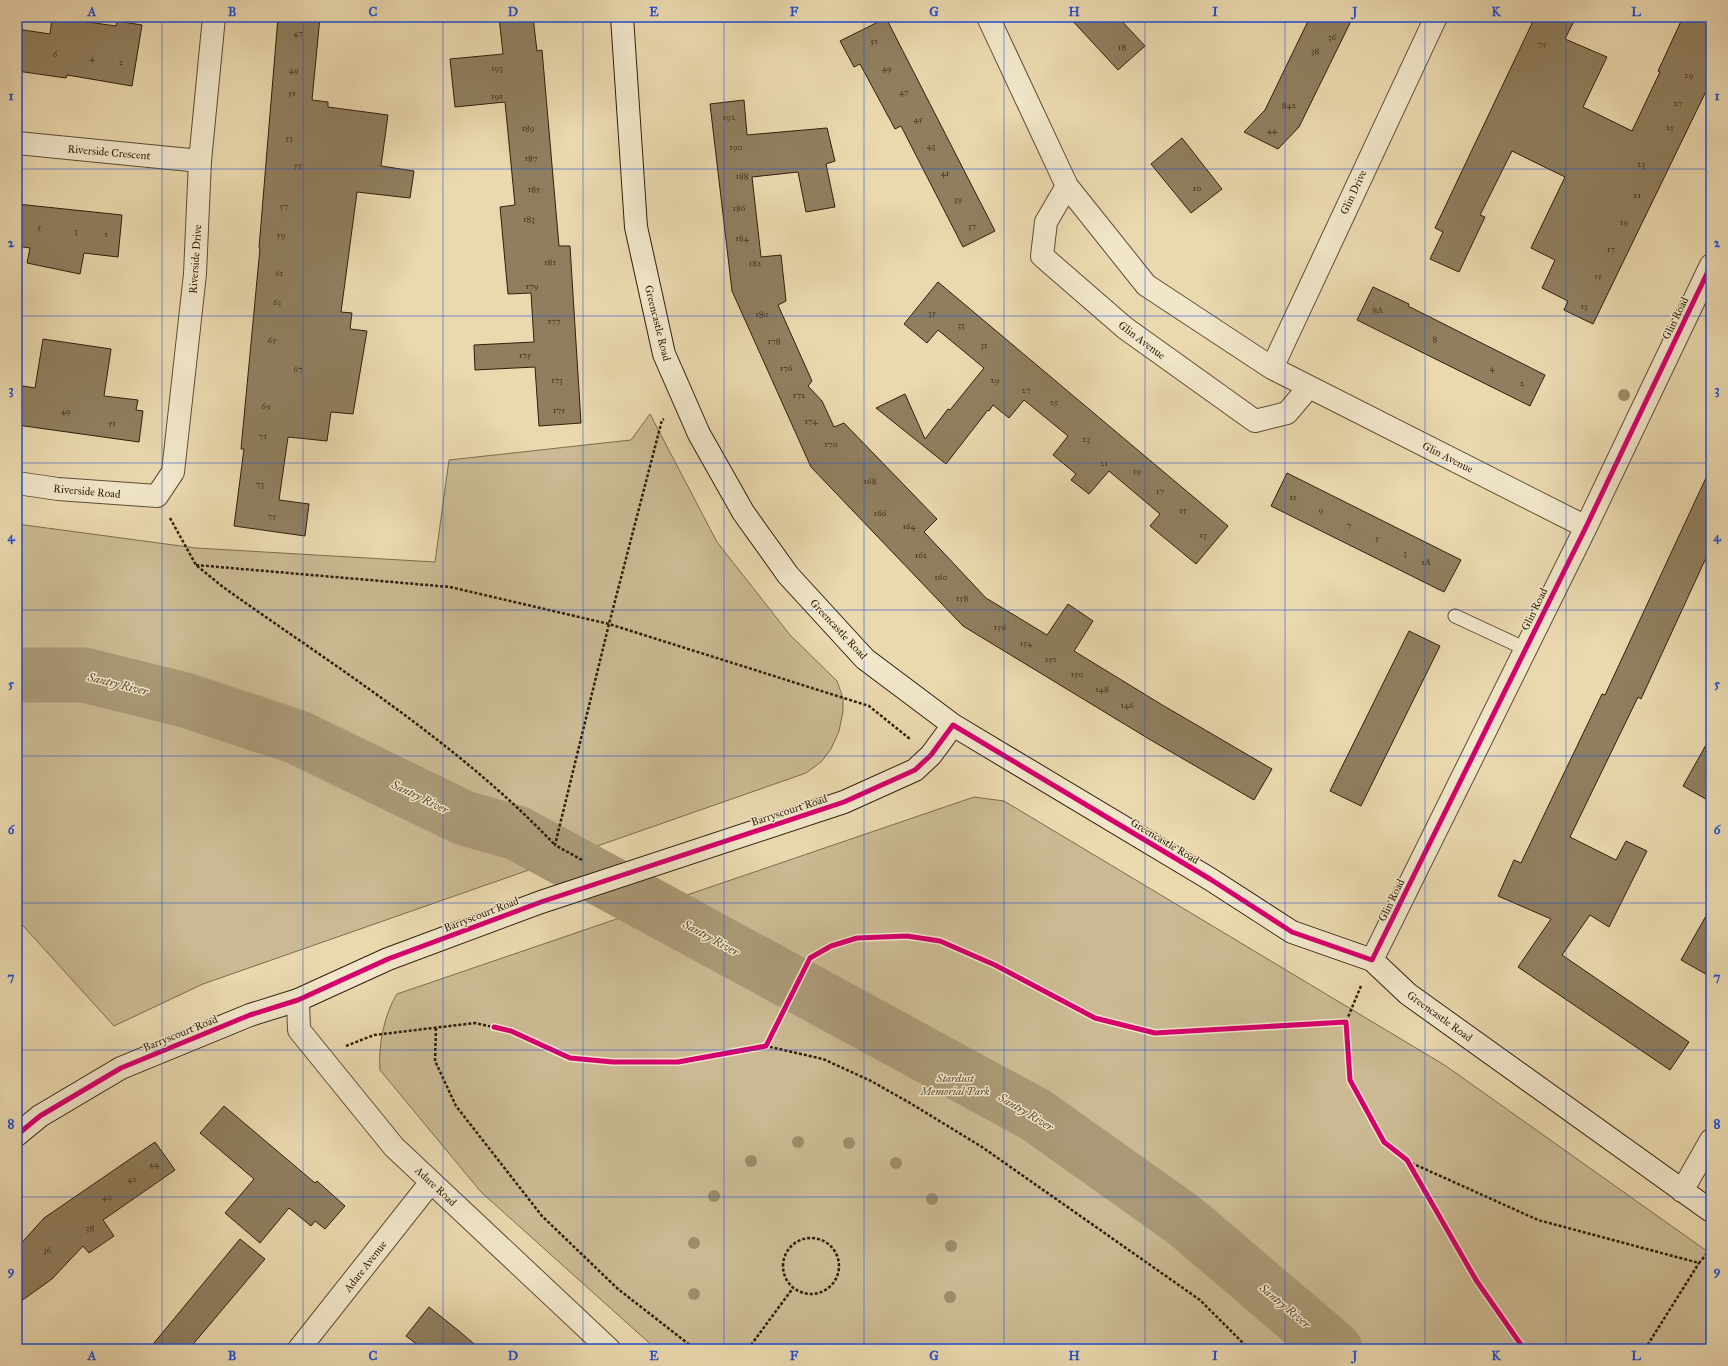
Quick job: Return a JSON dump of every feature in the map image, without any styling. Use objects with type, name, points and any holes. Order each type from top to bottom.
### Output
[{"type":"street","name":"Riverside Drive","points":[[157,496],[172,472],[194,274],[200,160],[214,17]]},
{"type":"street","name":"Greencastle Road","points":[[622,17],[636,227],[664,354],[699,434],[743,512],[788,575],[865,659],[953,725],[1210,879],[1292,932],[1372,960],[1408,994],[1711,1211]]},
{"type":"street","name":"Glin Avenue","points":[[988,17],[1067,186],[1146,285],[1272,368],[1586,527]]},
{"type":"street","name":"Glin Drive","points":[[1272,368],[1436,17]]},
{"type":"street","name":"Riverside Crescent","points":[[17,143],[200,160]]},
{"type":"street","name":"Glin Avenue","points":[[1067,186],[1046,222],[1042,256],[1125,328],[1255,421],[1287,413],[1309,387]]},
{"type":"street","name":"Glin Road","points":[[1372,960],[1586,527],[1711,266]]},
{"type":"street","name":"Riverside Road","points":[[17,483],[58,489],[157,496]]},
{"type":"street","name":"Barryscourt Road","points":[[17,1135],[40,1116],[121,1068],[250,1015],[298,1000],[388,959],[541,902],[844,802],[915,770],[931,755],[953,725]]},
{"type":"street","name":"Adare Road","points":[[298,1000],[299,1030],[394,1147],[609,1349]]},
{"type":"street","points":[[1682,1191],[1711,1140]]},
{"type":"street","name":"Adare Avenue","points":[[299,1349],[432,1182]]},
{"type":"lane","points":[[1455,616],[1526,649]]},
{"type":"path","points":[[555,845],[609,624],[662,420],[688,408]]},
{"type":"path","points":[[157,496],[184,540],[196,565],[223,587],[422,728],[493,784],[555,845],[615,878]]},
{"type":"path","points":[[196,565],[450,587],[609,624],[869,706],[931,755]]},
{"type":"path","points":[[766,1046],[810,958],[831,946],[857,938],[907,936],[940,941],[995,965],[1095,1018],[1155,1033],[1346,1022]]},
{"type":"path","points":[[1372,960],[1346,1022],[1350,1080],[1384,1142],[1407,1160],[1538,1220],[1699,1263]]},
{"type":"path","points":[[320,1056],[374,1035],[475,1023],[511,1031],[570,1058],[614,1062],[678,1062],[766,1046],[823,1059],[871,1081],[982,1147],[1200,1300],[1250,1349]]},
{"type":"path","points":[[436,1028],[435,1061],[456,1106],[542,1216],[618,1289],[695,1349]]},
{"type":"path","points":[[1407,1160],[1476,1280],[1524,1349]]},
{"type":"path","points":[[807,1238],[818,1239],[828,1244],[835,1252],[839,1263],[838,1273],[833,1283],[825,1290],[814,1294],[803,1293],[793,1288],[786,1280],[783,1270],[784,1259],[788,1249],[797,1242],[807,1238]]},
{"type":"path","points":[[1645,1349],[1699,1263],[1711,1249]]},
{"type":"path","points":[[748,1349],[793,1288]]},
{"type":"green space","points":[[650,414],[717,542],[790,635],[837,681],[843,698],[843,712],[839,731],[831,749],[821,762],[806,773],[203,984],[114,1026],[17,919],[17,524],[196,548],[435,562],[449,460],[631,440]]},
{"type":"green space","name":"Stardust Memorial Park","points":[[974,797],[1004,801],[1446,1066],[1711,1254],[1711,1349],[656,1349],[481,1192],[380,1070],[381,1041],[385,1021],[392,1002],[397,994]]},
{"type":"building","points":[[52,17],[116,26],[117,21],[142,25],[132,86],[67,75],[66,78],[17,71],[17,29],[50,34]]},
{"type":"building","points":[[278,17],[320,17],[312,100],[328,102],[328,107],[388,115],[381,166],[414,171],[410,198],[357,192],[341,312],[352,313],[350,329],[367,331],[353,414],[331,412],[327,441],[288,437],[279,500],[309,504],[305,536],[234,526],[244,449],[241,449],[260,248]]},
{"type":"building","points":[[499,17],[533,17],[537,51],[542,50],[559,246],[570,246],[581,423],[539,426],[535,367],[475,370],[474,345],[534,342],[531,293],[508,294],[500,207],[515,205],[505,102],[455,107],[450,59],[503,54]]},
{"type":"building","points":[[1069,17],[1118,17],[1145,46],[1118,70]]},
{"type":"building","points":[[1310,17],[1353,17],[1299,127],[1278,149],[1244,132],[1265,110]]},
{"type":"building","points":[[1535,17],[1576,17],[1565,39],[1607,57],[1583,107],[1632,131],[1660,72],[1658,71],[1683,17],[1711,17],[1711,81],[1593,324],[1564,310],[1568,301],[1542,288],[1555,260],[1531,248],[1565,177],[1512,151],[1480,215],[1485,217],[1459,272],[1430,259],[1443,232],[1435,228]]},
{"type":"building","points":[[886,18],[995,231],[963,247],[901,126],[895,129],[860,64],[854,67],[840,41]]},
{"type":"building","points":[[744,100],[747,135],[827,128],[835,161],[826,164],[835,207],[806,212],[798,172],[752,177],[761,257],[781,255],[786,301],[778,305],[812,381],[808,386],[822,401],[834,427],[844,423],[937,519],[924,532],[986,598],[1047,635],[1068,604],[1093,621],[1074,651],[1272,769],[1254,800],[1149,739],[963,626],[811,467],[732,291],[710,104]]},
{"type":"building","points":[[1182,138],[1222,189],[1191,213],[1151,164]]},
{"type":"building","points":[[17,204],[122,215],[118,257],[84,253],[80,274],[27,263],[30,248],[17,246]]},
{"type":"building","points":[[938,282],[1228,526],[1196,564],[1150,526],[1160,514],[1109,471],[1089,494],[1071,480],[1076,474],[1053,455],[1068,436],[1024,400],[1009,418],[993,405],[946,464],[876,408],[905,394],[925,439],[948,409],[950,410],[984,368],[938,330],[927,343],[904,324]]},
{"type":"building","points":[[1373,287],[1409,304],[1408,306],[1545,375],[1530,406],[1357,320]]},
{"type":"building","points":[[43,339],[111,349],[104,396],[138,400],[136,410],[143,411],[139,442],[17,425],[17,385],[35,388]]},
{"type":"building","points":[[1711,467],[1711,547],[1641,699],[1638,697],[1570,837],[1616,860],[1626,841],[1647,851],[1609,927],[1590,915],[1562,955],[1689,1042],[1670,1070],[1518,967],[1551,919],[1498,896],[1514,860],[1521,863],[1602,694],[1605,695]]},
{"type":"building","points":[[1287,473],[1461,560],[1444,592],[1271,506]]},
{"type":"building","points":[[1409,631],[1440,646],[1361,806],[1330,791]]},
{"type":"building","points":[[1711,736],[1711,802],[1683,786]]},
{"type":"building","points":[[1711,907],[1711,977],[1681,960]]},
{"type":"building","points":[[224,1106],[315,1183],[317,1181],[345,1206],[325,1229],[315,1221],[311,1226],[289,1208],[260,1243],[225,1213],[254,1179],[200,1133]]},
{"type":"building","points":[[155,1142],[175,1170],[103,1220],[114,1236],[89,1253],[83,1246],[52,1279],[17,1304],[17,1248],[44,1218]]},
{"type":"building","points":[[240,1239],[265,1259],[189,1349],[149,1349]]},
{"type":"building","points":[[429,1307],[480,1349],[423,1349],[406,1336]]},
{"type":"waterway","name":"Santry River","points":[[17,675],[84,675],[185,700],[297,737],[464,818],[517,833],[1036,1115],[1185,1221],[1335,1349]]},
{"type":"cycle path","points":[[17,1135],[40,1116],[121,1068],[250,1015],[298,1000],[388,959],[541,902],[844,802],[915,770],[931,755],[953,725],[1210,879],[1292,932],[1372,960],[1586,527],[1711,265]]},
{"type":"cycle path","points":[[494,1027],[511,1031],[570,1058],[613,1062],[678,1062],[766,1046],[810,958],[831,946],[857,938],[907,936],[940,941],[995,965],[1095,1018],[1155,1033],[1346,1022],[1350,1080],[1384,1142],[1407,1160],[1476,1280],[1524,1349]]}]
